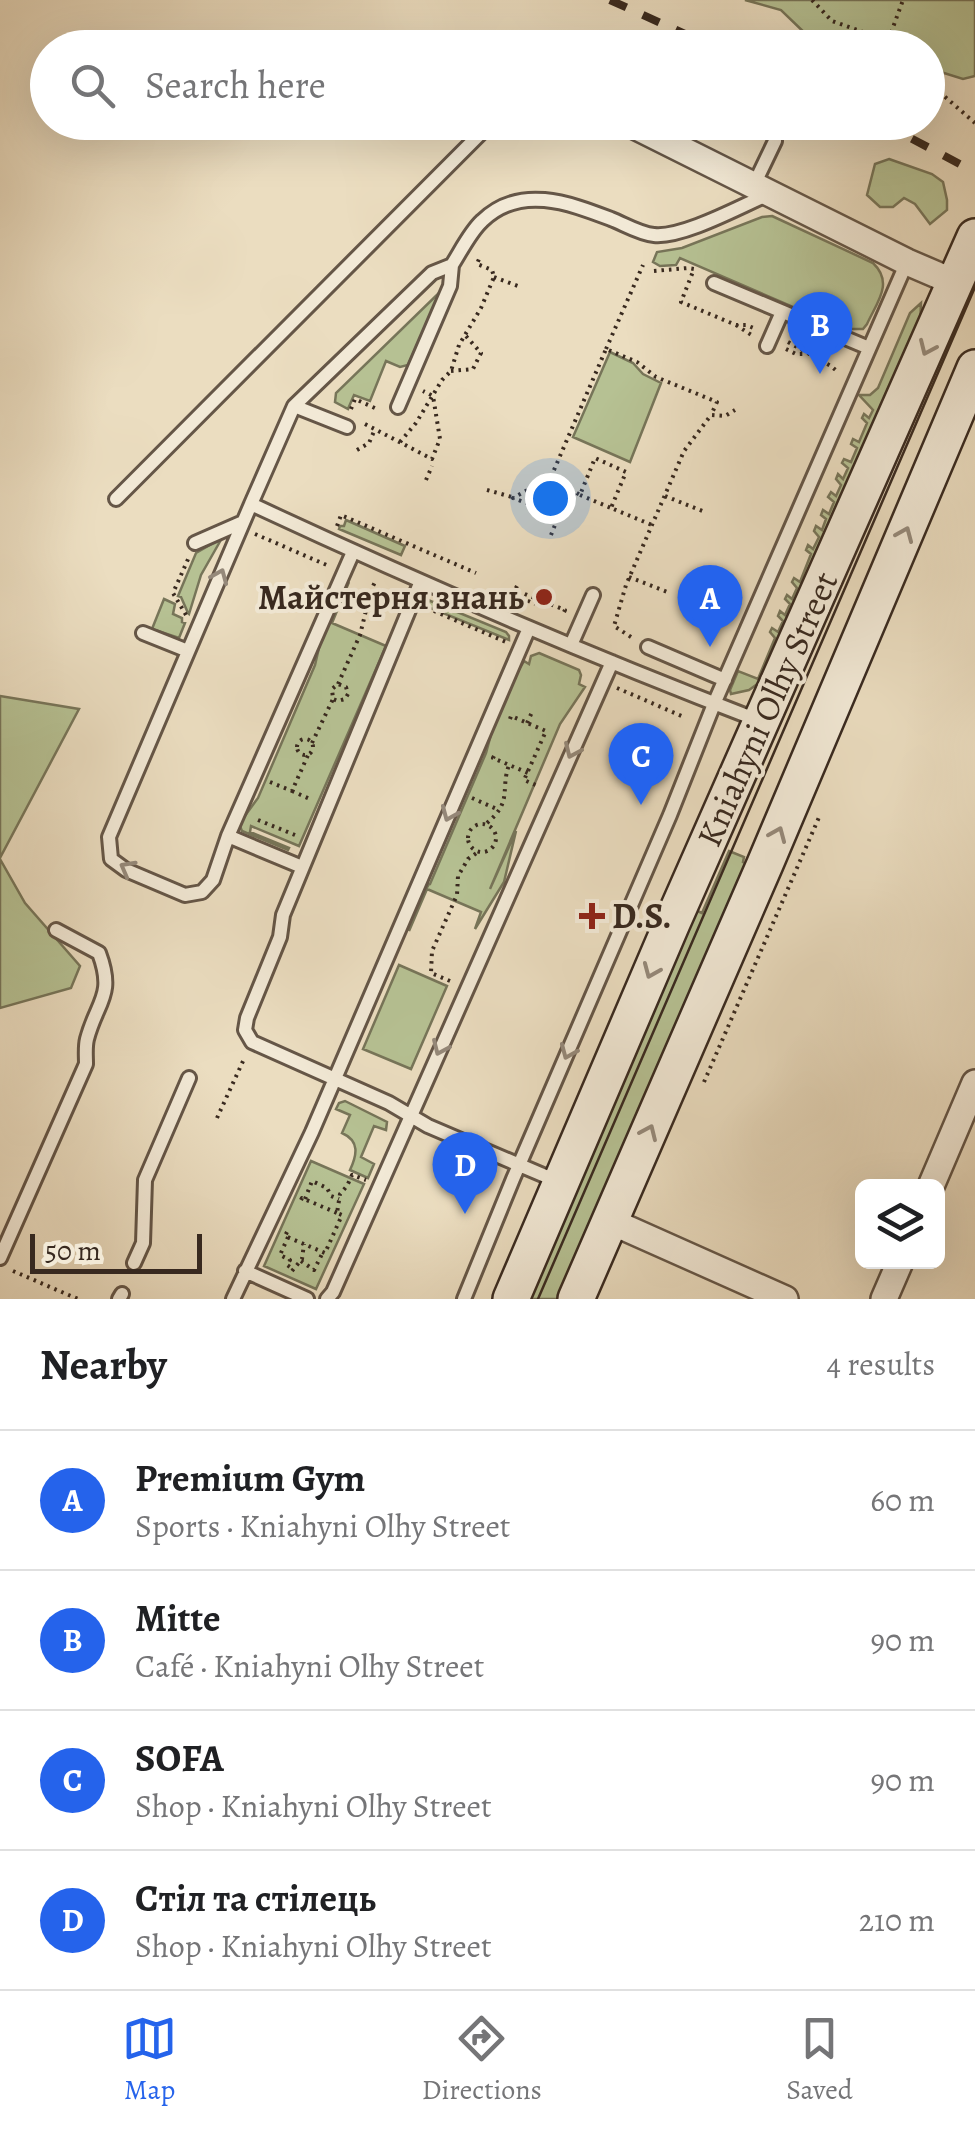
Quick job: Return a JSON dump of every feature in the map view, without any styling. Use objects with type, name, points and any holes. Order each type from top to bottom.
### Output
[{"type":"main road","name":"Kniahyni Olhy Street","points":[[511,1299],[672,923],[965,260]]},
{"type":"main road","name":"Kniahyni Olhy Street","points":[[576,1299],[766,864],[975,368]]},
{"type":"street","points":[[674,140],[761,190],[907,262],[965,260]]},
{"type":"street","points":[[935,1179],[975,1083]]},
{"type":"street","points":[[610,1221],[785,1299]]},
{"type":"street","points":[[884,1299],[897,1269]]},
{"type":"lane","points":[[116,499],[474,140]]},
{"type":"lane","points":[[398,407],[450,286],[452,265],[481,221],[504,206],[529,198],[557,200],[654,235],[675,233],[694,227],[761,190],[775,141]]},
{"type":"lane","points":[[464,1299],[714,704],[907,262]]},
{"type":"lane","points":[[353,552],[263,779],[228,836],[213,880],[202,892],[185,894],[126,870],[110,859],[108,837],[196,631],[249,525],[250,504],[294,406],[432,273],[452,265]]},
{"type":"lane","points":[[714,283],[870,348]]},
{"type":"lane","points":[[767,346],[782,312]]},
{"type":"lane","points":[[294,406],[348,420]]},
{"type":"lane","points":[[250,504],[529,628],[762,722]]},
{"type":"lane","points":[[196,544],[249,525]]},
{"type":"lane","points":[[421,581],[283,915],[280,938],[246,1018],[245,1030],[252,1042],[389,1102],[428,1126],[562,1183]]},
{"type":"lane","points":[[571,645],[592,595]]},
{"type":"lane","points":[[232,1299],[317,1134],[335,1078],[398,945],[529,628]]},
{"type":"lane","points":[[144,632],[188,651]]},
{"type":"lane","points":[[648,647],[725,680]]},
{"type":"lane","points":[[327,1299],[612,662]]},
{"type":"lane","points":[[228,836],[302,867]]},
{"type":"lane","points":[[4,1264],[86,1064],[86,1042],[106,994],[105,969],[99,953],[56,930]]},
{"type":"lane","points":[[134,1263],[143,1243],[146,1180],[190,1078]]},
{"type":"lane","points":[[245,1271],[306,1299]]},
{"type":"path","points":[[812,0],[832,21],[857,30]]},
{"type":"path","points":[[892,30],[903,0]]},
{"type":"path","points":[[945,96],[975,122]]},
{"type":"path","points":[[400,442],[451,371],[458,345],[481,308],[494,277],[492,270],[477,264],[479,259]]},
{"type":"path","points":[[513,498],[551,477],[643,265]]},
{"type":"path","points":[[654,271],[694,270],[681,302]]},
{"type":"path","points":[[494,277],[518,286]]},
{"type":"path","points":[[736,325],[743,331]]},
{"type":"path","points":[[451,371],[473,369],[480,362],[480,353],[465,335]]},
{"type":"path","points":[[606,348],[637,362],[656,377],[717,402],[712,415],[684,451],[629,577],[614,626],[648,647]]},
{"type":"path","points":[[796,354],[806,354]]},
{"type":"path","points":[[424,392],[433,396]]},
{"type":"path","points":[[426,480],[440,439],[433,396]]},
{"type":"path","points":[[348,420],[355,399],[377,409]]},
{"type":"path","points":[[712,415],[725,416],[736,410]]},
{"type":"path","points":[[361,422],[433,464]]},
{"type":"path","points":[[357,450],[369,443],[376,429]]},
{"type":"path","points":[[440,439],[448,444]]},
{"type":"path","points":[[552,535],[559,515],[578,494],[595,458],[626,472],[610,508]]},
{"type":"path","points":[[551,477],[578,494],[652,525]]},
{"type":"path","points":[[487,490],[559,515]]},
{"type":"path","points":[[665,496],[706,512]]},
{"type":"path","points":[[335,530],[342,512],[476,573]]},
{"type":"path","points":[[249,525],[256,534],[275,544],[328,566],[336,563]]},
{"type":"path","points":[[406,555],[412,542]]},
{"type":"path","points":[[196,544],[173,593],[196,631]]},
{"type":"path","points":[[442,570],[446,560]]},
{"type":"path","points":[[629,577],[670,593]]},
{"type":"path","points":[[292,791],[333,698],[332,689],[338,684],[360,635],[374,581]]},
{"type":"path","points":[[517,586],[516,590],[565,610],[560,620]]},
{"type":"path","points":[[516,595],[535,604],[538,599]]},
{"type":"path","points":[[423,602],[426,608],[511,644],[512,640]]},
{"type":"path","points":[[333,698],[340,701],[347,697],[347,689],[338,684]]},
{"type":"path","points":[[612,686],[684,717]]},
{"type":"path","points":[[528,723],[533,710]]},
{"type":"path","points":[[505,730],[511,716],[546,730],[524,780],[539,786]]},
{"type":"path","points":[[308,754],[298,752],[298,742],[304,738],[312,743]]},
{"type":"path","points":[[499,744],[493,758],[528,773]]},
{"type":"path","points":[[478,852],[472,849],[467,837],[473,826],[486,824],[499,810],[510,765]]},
{"type":"path","points":[[263,779],[310,799]]},
{"type":"path","points":[[464,794],[499,810]]},
{"type":"path","points":[[698,1097],[820,814]]},
{"type":"path","points":[[254,830],[256,819],[295,836]]},
{"type":"path","points":[[454,983],[431,973],[432,951],[456,895],[461,870],[468,859],[494,845],[495,832],[486,824]]},
{"type":"path","points":[[217,1118],[252,1042]]},
{"type":"path","points":[[337,1213],[340,1194],[352,1176],[364,1180]]},
{"type":"path","points":[[305,1199],[312,1181],[328,1188],[331,1196],[339,1200]]},
{"type":"path","points":[[291,1223],[285,1236],[325,1253],[342,1215],[302,1198],[296,1210]]},
{"type":"path","points":[[288,1237],[280,1255],[290,1260],[287,1266],[293,1269]]},
{"type":"path","points":[[289,1281],[301,1261],[304,1244]]},
{"type":"path","points":[[301,1261],[314,1270],[322,1252]]},
{"type":"path","points":[[4,1264],[78,1299]]},
{"type":"green space","points":[[745,0],[975,0],[975,76],[963,79],[945,73],[945,30],[802,30],[781,10]]},
{"type":"green space","points":[[889,159],[932,174],[943,182],[947,210],[930,224],[915,204],[904,198],[893,207],[880,207],[867,195],[875,164]]},
{"type":"green space","points":[[772,216],[873,263],[879,270],[882,293],[863,329],[844,329],[680,258],[676,265],[660,266],[653,262],[657,252],[682,248]]},
{"type":"green space","points":[[441,291],[408,365],[400,367],[386,361],[370,401],[354,395],[348,409],[335,402],[336,393]]},
{"type":"green space","points":[[921,303],[920,324],[763,680],[749,690],[731,694],[738,671],[758,679],[775,638],[770,632],[772,628],[778,632],[783,621],[778,616],[780,611],[785,615],[790,604],[785,599],[787,595],[792,599],[797,588],[792,582],[794,578],[800,582],[811,554],[806,550],[808,545],[813,549],[819,537],[814,531],[816,526],[822,530],[826,519],[821,515],[823,510],[829,514],[834,502],[828,497],[831,492],[836,496],[841,485],[836,479],[838,474],[843,479],[848,468],[842,463],[844,459],[851,462],[857,448],[851,444],[853,439],[859,442],[867,423],[862,418],[864,414],[869,418],[873,410],[859,395],[870,395],[878,388],[910,313]]},
{"type":"green space","points":[[610,352],[661,383],[630,462],[573,437]]},
{"type":"green space","points":[[346,520],[405,546],[401,555],[339,529]]},
{"type":"green space","points":[[222,538],[201,575],[189,614],[178,596],[196,553]]},
{"type":"green space","points":[[349,582],[332,623],[386,646],[299,846],[251,826],[250,832],[288,850],[242,831],[239,824],[258,798],[315,665],[324,626]]},
{"type":"green space","points":[[164,599],[175,604],[173,614],[185,623],[179,638],[152,629]]},
{"type":"green space","points":[[428,600],[506,632],[509,640],[428,607]]},
{"type":"green space","points":[[539,653],[579,670],[579,684],[585,687],[560,724],[490,889],[516,831],[504,882],[475,929],[481,912],[427,889],[409,931],[416,907],[430,884],[486,753],[500,701],[524,661],[529,664],[531,656]]},
{"type":"green space","points":[[0,696],[79,709],[0,858]]},
{"type":"green space","points":[[729,851],[744,857],[743,862],[750,865],[562,1299],[526,1299],[695,910],[702,913]]},
{"type":"green space","points":[[0,859],[25,903],[80,966],[71,988],[0,1008]]},
{"type":"green space","points":[[399,965],[447,986],[411,1069],[363,1049]]},
{"type":"green space","points":[[345,1101],[387,1122],[386,1130],[374,1126],[361,1157],[374,1164],[368,1178],[350,1170],[355,1149],[352,1140],[342,1133],[350,1115],[336,1109]]},
{"type":"green space","points":[[311,1161],[364,1184],[316,1289],[264,1266]]},
{"type":"tram line","points":[[538,1299],[975,287]]},
{"type":"railway","points":[[610,0],[676,30]]},
{"type":"railway","points":[[914,140],[975,172]]},
{"type":"place","name":"Mitte","points":[[820,374]]},
{"type":"place","name":"Майстерня знань","points":[[544,597]]},
{"type":"place","name":"Premium Gym","points":[[710,647]]},
{"type":"place","name":"SOFA","points":[[641,805]]},
{"type":"place","name":"D.S.","points":[[592,916]]},
{"type":"place","name":"Стіл та стілець","points":[[465,1214]]}]
